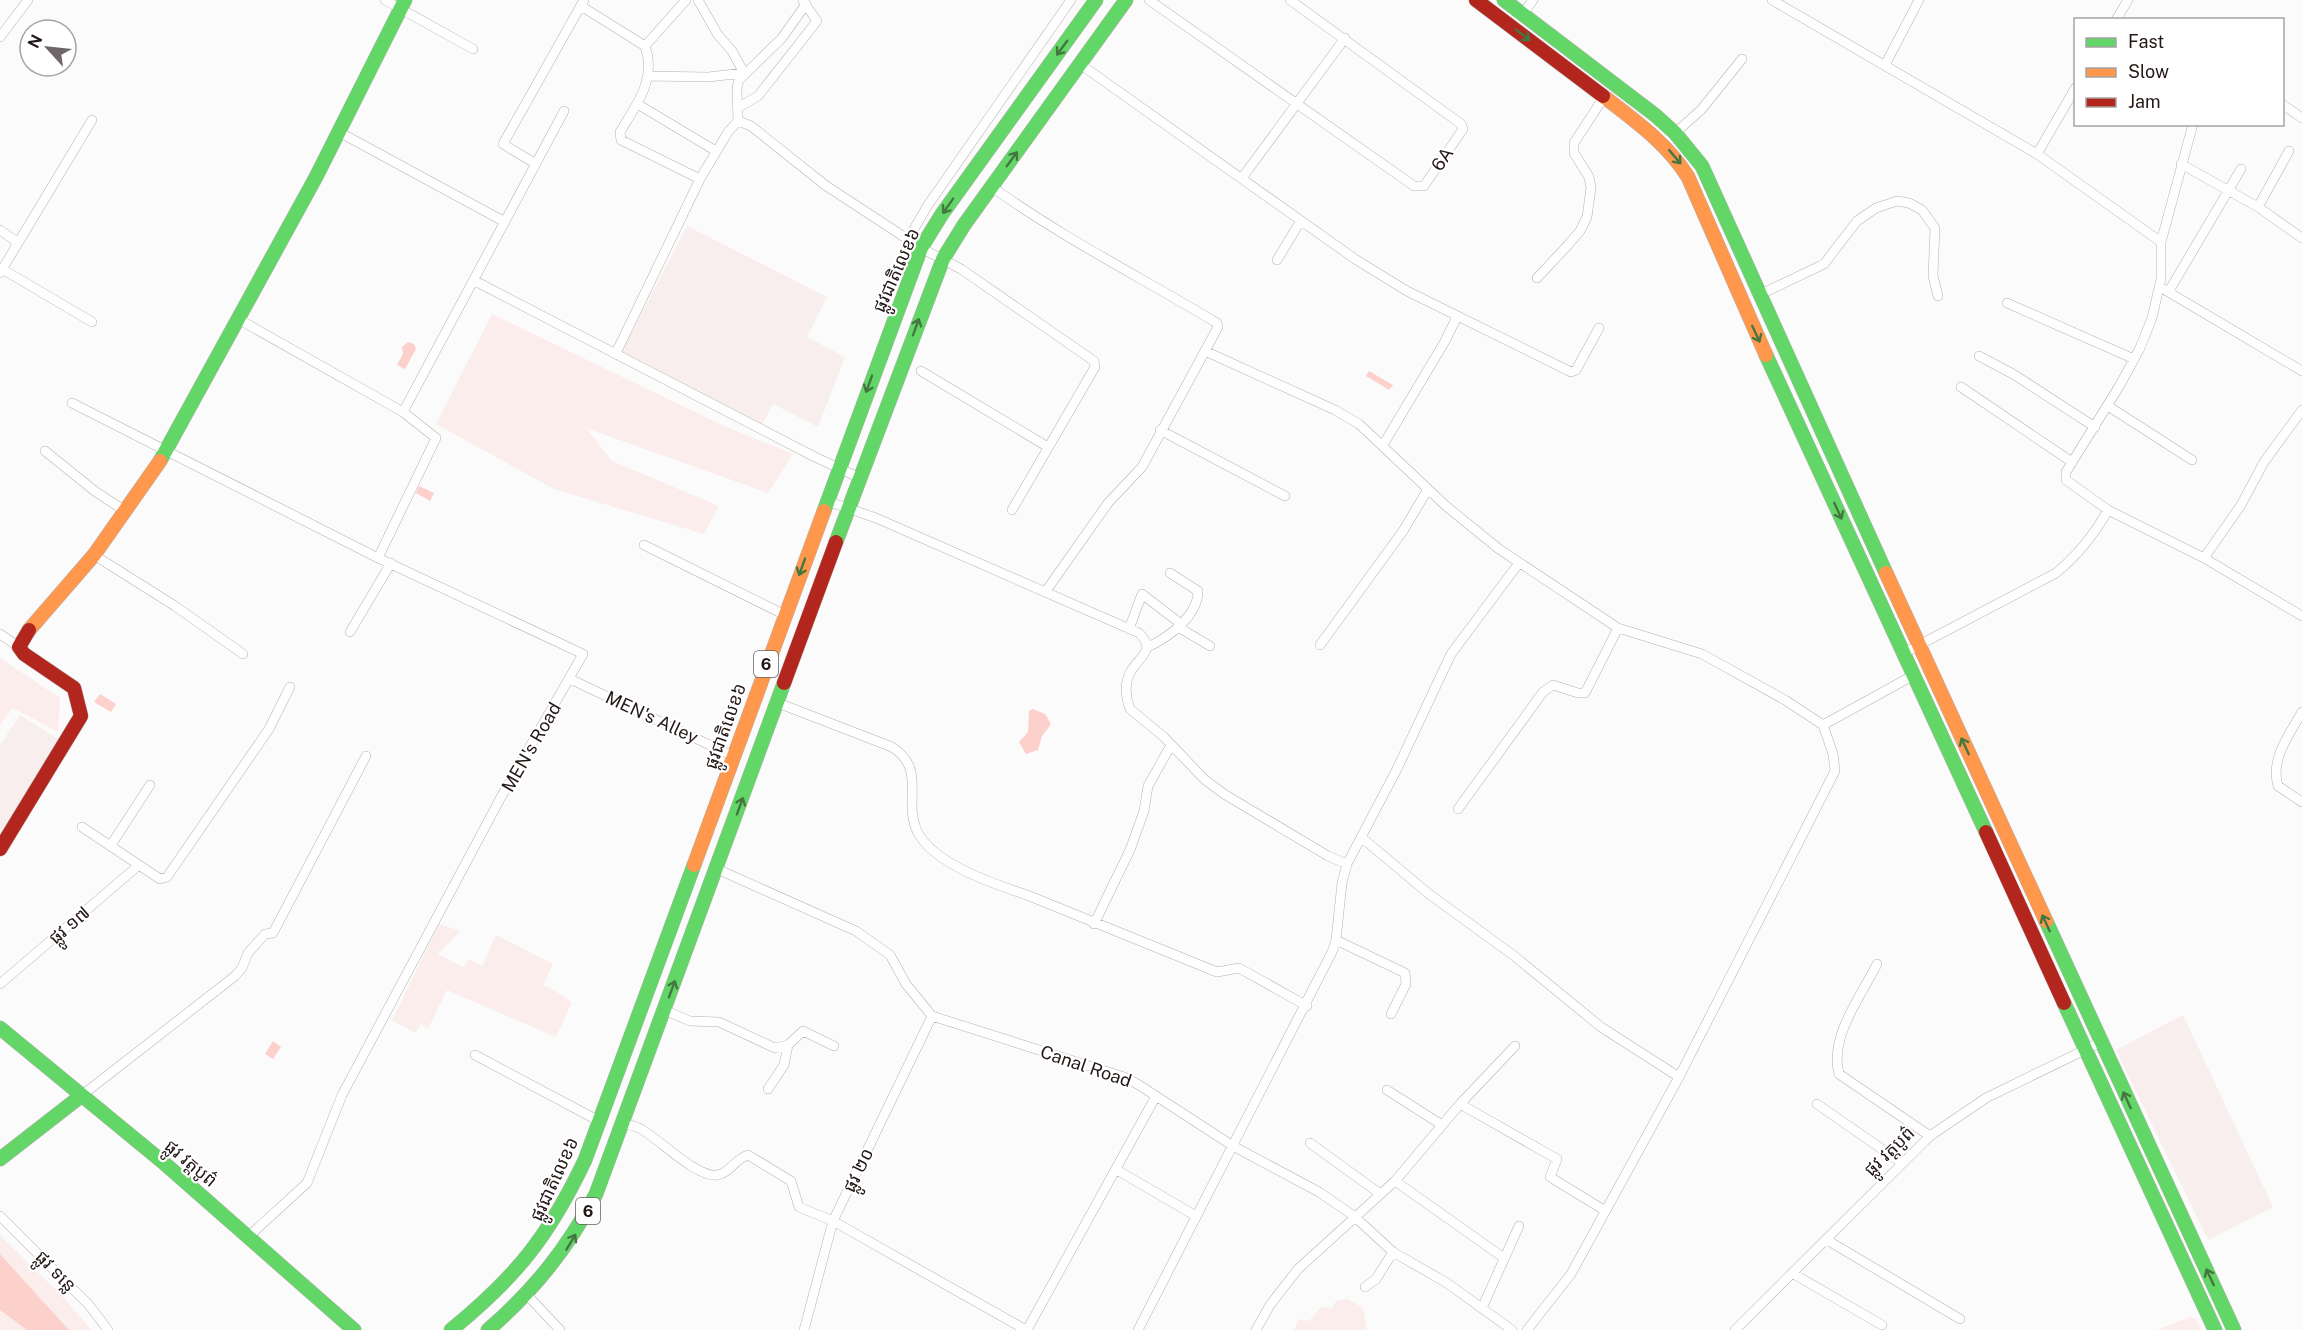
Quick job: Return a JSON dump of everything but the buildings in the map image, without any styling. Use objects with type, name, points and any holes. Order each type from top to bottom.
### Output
[{"type":"main road","name":"ផ្លូវជាតិលេខ៦","points":[[451,1330],[503,1288],[535,1252],[572,1188],[921,248],[942,214],[1096,0]]},
{"type":"main road","name":"6","points":[[488,1330],[528,1296],[554,1267],[583,1221],[623,1123],[943,259],[1126,0]]},
{"type":"main road","points":[[1476,0],[1660,142],[1677,159],[1688,177],[1741,301],[2215,1330]]},
{"type":"main road","points":[[1504,0],[1675,133],[1702,166],[2234,1330]]},
{"type":"main road","points":[[0,849],[81,716],[75,688],[24,654],[19,647],[23,637],[94,555],[168,450],[240,320],[339,132],[402,5]]},
{"type":"main road","name":"ផ្លូវ វត្តបូព៌","points":[[0,1028],[249,1236],[354,1330]]},
{"type":"main road","points":[[0,1159],[81,1096]]},
{"type":"street","points":[[0,37],[28,0]]},
{"type":"street","points":[[385,0],[402,5],[472,49]]},
{"type":"street","points":[[645,46],[686,0]]},
{"type":"street","points":[[698,0],[744,73]]},
{"type":"street","points":[[908,238],[928,205],[1071,0]]},
{"type":"street","name":"6A","points":[[1149,0],[1414,186],[1424,186],[1463,129],[1461,124],[1290,0]]},
{"type":"street","points":[[1522,15],[1533,0]]},
{"type":"street","points":[[1772,0],[2037,154],[2161,242]]},
{"type":"street","points":[[1885,65],[1919,0]]},
{"type":"street","points":[[2117,18],[2128,0]]},
{"type":"street","points":[[616,353],[700,179],[716,151],[738,121],[737,88],[744,73],[772,49],[804,2],[817,21],[758,96],[739,107]]},
{"type":"street","points":[[536,164],[503,144],[582,3],[645,46],[649,56],[648,76],[639,105],[620,132],[621,140],[700,179]]},
{"type":"street","points":[[1242,178],[1345,38]]},
{"type":"street","points":[[1675,133],[1701,110],[1742,59]]},
{"type":"street","points":[[1080,64],[1242,178],[1300,222],[1407,291],[1457,317],[1571,372],[1576,370],[1599,328]]},
{"type":"street","points":[[648,76],[708,77],[744,73]]},
{"type":"street","points":[[2037,154],[2074,90]]},
{"type":"street","points":[[1537,278],[1580,231],[1587,217],[1591,188],[1589,177],[1574,153],[1574,143],[1604,97]]},
{"type":"street","points":[[639,105],[716,151]]},
{"type":"street","points":[[2284,105],[2302,118]]},
{"type":"street","points":[[404,412],[564,111]]},
{"type":"street","points":[[92,120],[1,271],[92,322]]},
{"type":"street","points":[[738,121],[751,126],[825,185],[921,248],[943,259],[1094,361],[1095,367],[1012,510]]},
{"type":"street","points":[[2164,289],[2161,242],[2192,126]]},
{"type":"street","points":[[339,132],[505,222]]},
{"type":"street","points":[[2258,207],[2289,152]]},
{"type":"street","points":[[2181,164],[2258,207],[2302,238]]},
{"type":"street","points":[[2241,169],[2164,289],[2134,359],[2108,406],[2066,472],[2066,480],[2108,510],[2204,558],[2302,616]]},
{"type":"street","points":[[992,187],[1033,217],[1217,323],[1217,332],[1207,352],[1160,430],[1142,466],[1108,503],[1046,591]]},
{"type":"street","points":[[1759,295],[1824,264],[1857,221],[1876,208],[1897,201],[1909,203],[1922,210],[1935,228],[1936,237],[1932,259],[1938,296]]},
{"type":"street","points":[[1277,260],[1300,222]]},
{"type":"street","points":[[0,230],[18,242]]},
{"type":"street","points":[[475,281],[838,469],[860,478]]},
{"type":"street","points":[[2164,289],[2302,371]]},
{"type":"street","points":[[2007,303],[2134,359]]},
{"type":"street","points":[[1383,445],[1457,317]]},
{"type":"street","points":[[240,320],[404,412],[430,430],[437,439],[378,558]]},
{"type":"street","points":[[1207,352],[1335,410],[1359,424],[1428,489],[1519,563],[1618,628],[1702,654],[1785,700],[1823,725],[1833,754],[1835,771],[1679,1077],[1604,1210],[1571,1274],[1527,1330]]},
{"type":"street","points":[[1979,356],[2013,374],[2095,427]]},
{"type":"street","points":[[921,371],[1048,447]]},
{"type":"street","points":[[1961,387],[2072,462]]},
{"type":"street","name":"MEN's Road","points":[[72,403],[378,558],[583,654],[500,799],[342,1095],[307,1184],[249,1236]]},
{"type":"street","points":[[2108,406],[2192,460]]},
{"type":"street","points":[[2204,558],[2241,505],[2264,462],[2302,410]]},
{"type":"street","points":[[1160,430],[1285,496]]},
{"type":"street","points":[[45,451],[96,492],[125,511]]},
{"type":"street","points":[[1320,645],[1403,531],[1428,489]]},
{"type":"street","points":[[826,501],[850,507],[1139,633],[1148,647],[1148,653],[1133,668],[1126,688],[1126,699],[1130,709],[1172,745],[1204,779],[1224,794],[1328,856],[1347,864]]},
{"type":"street","points":[[1904,653],[2056,573],[2071,561],[2095,533],[2108,510]]},
{"type":"street","points":[[644,545],[785,615]]},
{"type":"street","points":[[94,555],[175,606],[243,654]]},
{"type":"street","points":[[350,632],[391,563]]},
{"type":"street","points":[[1138,1330],[1306,1006],[1336,940],[1342,883],[1347,864],[1397,769],[1451,654],[1519,563]]},
{"type":"street","points":[[1148,647],[1163,640],[1180,626],[1198,600],[1198,591],[1170,573]]},
{"type":"street","points":[[1129,629],[1142,594],[1180,626],[1210,646]]},
{"type":"street","points":[[1458,809],[1543,692],[1553,685],[1585,693],[1618,628]]},
{"type":"street","points":[[0,634],[19,647]]},
{"type":"street","points":[[1823,725],[1914,675]]},
{"type":"street","name":"MEN's Alley","points":[[570,679],[733,756]]},
{"type":"street","points":[[82,827],[160,879],[172,873],[269,729],[290,687]]},
{"type":"street","points":[[778,703],[892,747],[904,756],[912,771],[914,824],[922,841],[940,856],[986,880],[1028,895],[1094,924],[1173,952],[1217,972],[1239,968],[1306,1006]]},
{"type":"street","points":[[2302,712],[2276,760],[2274,773],[2278,786],[2302,802]]},
{"type":"street","points":[[1094,924],[1130,850],[1144,811],[1148,786],[1172,745]]},
{"type":"street","points":[[81,1096],[235,976],[242,968],[248,953],[265,933],[273,933],[366,756]]},
{"type":"street","points":[[111,845],[150,785]]},
{"type":"street","points":[[1361,837],[1429,894],[1504,948],[1601,1027],[1679,1077]]},
{"type":"street","name":"ផ្លូវ ១៧","points":[[0,984],[139,865]]},
{"type":"street","points":[[717,869],[856,931],[894,961],[906,984],[932,1016]]},
{"type":"street","points":[[1336,940],[1405,973],[1406,984],[1391,1014]]},
{"type":"street","points":[[1877,964],[1843,1032],[1836,1053],[1839,1074],[1930,1136]]},
{"type":"street","points":[[664,1010],[690,1021],[719,1022],[775,1048],[788,1045],[803,1031],[834,1046]]},
{"type":"street","name":"Canal Road","points":[[932,1016],[1124,1077],[1233,1146],[1319,1192],[1354,1216],[1393,1252],[1447,1283],[1512,1330]]},
{"type":"street","name":"ផ្លូវ ២០","points":[[804,1330],[833,1221],[932,1016]]},
{"type":"street","name":"ផ្លូវ វត្តបូព៌","points":[[1735,1330],[1930,1136],[1986,1098],[2101,1042]]},
{"type":"street","points":[[768,1089],[784,1065],[788,1045]]},
{"type":"street","points":[[1256,1330],[1270,1305],[1298,1269],[1379,1193],[1395,1181],[1460,1104],[1515,1046]]},
{"type":"street","points":[[475,1055],[598,1121]]},
{"type":"street","points":[[1387,1090],[1442,1125]]},
{"type":"street","points":[[623,1123],[640,1128],[693,1167],[714,1176],[724,1173],[742,1157],[748,1155],[791,1181],[799,1207],[833,1221],[1014,1328],[1026,1330],[1117,1170],[1156,1096]]},
{"type":"street","points":[[1460,1104],[1557,1159],[1550,1177],[1604,1210]]},
{"type":"street","points":[[1817,1104],[1902,1163]]},
{"type":"street","points":[[1310,1143],[1379,1193]]},
{"type":"street","points":[[1117,1170],[1196,1216]]},
{"type":"street","points":[[1395,1181],[1504,1258]]},
{"type":"street","name":"ផ្លូវ ទន្លេ","points":[[0,1216],[88,1305],[108,1330]]},
{"type":"street","points":[[1482,1308],[1519,1226]]},
{"type":"street","points":[[1827,1240],[1960,1319]]},
{"type":"street","points":[[1365,1287],[1376,1279],[1393,1252]]},
{"type":"street","points":[[1792,1273],[1882,1325]]},
{"type":"street","points":[[528,1296],[560,1330]]},
{"type":"shaded area","points":[[687,226],[827,297],[807,337],[845,357],[818,427],[773,404],[762,425],[621,353]]},
{"type":"shaded area","points":[[492,314],[722,425],[793,454],[768,493],[586,428],[612,461],[719,506],[704,534],[554,489],[436,424]]},
{"type":"shaded area","points":[[408,342],[414,344],[416,349],[405,369],[397,365],[403,354],[402,347]]},
{"type":"shaded area","points":[[1369,371],[1393,385],[1389,390],[1366,376]]},
{"type":"shaded area","points":[[419,486],[434,493],[430,501],[416,493]]},
{"type":"shaded area","points":[[0,658],[60,698],[58,732],[13,708],[0,725]]},
{"type":"shaded area","points":[[100,694],[116,704],[111,712],[94,702]]},
{"type":"shaded area","points":[[1033,709],[1045,714],[1051,724],[1042,736],[1038,750],[1026,754],[1019,742],[1028,732],[1029,711]]},
{"type":"shaded area","points":[[20,715],[61,741],[0,841],[0,745]]},
{"type":"shaded area","points":[[439,924],[461,931],[438,954],[463,967],[469,959],[482,966],[496,935],[553,964],[543,986],[549,987],[572,1002],[556,1037],[447,990],[428,1029],[421,1024],[415,1033],[392,1020]]},
{"type":"shaded area","points":[[2183,1015],[2273,1207],[2208,1240],[2116,1050]]},
{"type":"shaded area","points":[[273,1041],[281,1047],[273,1059],[265,1054]]},
{"type":"shaded area","points":[[0,1235],[65,1299],[91,1330],[69,1330],[0,1254]]},
{"type":"shaded area","points":[[0,1254],[69,1330],[27,1330],[0,1310]]},
{"type":"shaded area","points":[[1348,1299],[1363,1308],[1367,1330],[1294,1330],[1299,1319],[1309,1321],[1321,1307],[1332,1308],[1336,1301]]},
{"type":"shaded area","points":[[0,1310],[27,1330],[0,1330]]},
{"type":"shaded area","points":[[2190,1317],[2196,1319],[2201,1330],[2157,1330]]},
{"type":"traffic: fast","points":[[160,461],[316,177],[405,0]]},
{"type":"traffic: fast","points":[[824,511],[921,248],[942,214],[1096,0]]},
{"type":"traffic: fast","points":[[836,542],[943,259],[964,225],[1126,0]]},
{"type":"traffic: fast","points":[[1504,0],[1655,115],[1675,133],[1702,166],[1886,573]]},
{"type":"traffic: fast","points":[[1766,355],[1986,832]]},
{"type":"traffic: fast","points":[[488,1330],[549,1267],[574,1232],[596,1194],[784,683]]},
{"type":"traffic: fast","points":[[451,1330],[494,1292],[529,1254],[572,1187],[585,1160],[694,865]]},
{"type":"traffic: fast","points":[[2046,921],[2234,1330]]},
{"type":"traffic: fast","points":[[2064,1003],[2215,1330]]},
{"type":"traffic: fast","points":[[0,1028],[164,1163],[354,1330]]},
{"type":"traffic: fast","points":[[0,1159],[81,1096]]},
{"type":"traffic: slow","points":[[1603,96],[1660,143],[1688,177],[1766,355]]},
{"type":"traffic: slow","points":[[29,630],[94,555],[160,461]]},
{"type":"traffic: slow","points":[[694,865],[824,511]]},
{"type":"traffic: slow","points":[[1886,573],[2046,921]]},
{"type":"traffic: jam","points":[[1476,0],[1603,96]]},
{"type":"traffic: jam","points":[[784,683],[836,542]]},
{"type":"traffic: jam","points":[[0,849],[81,716],[74,688],[24,654],[19,647],[29,630]]},
{"type":"traffic: jam","points":[[1986,832],[2064,1003]]}]
